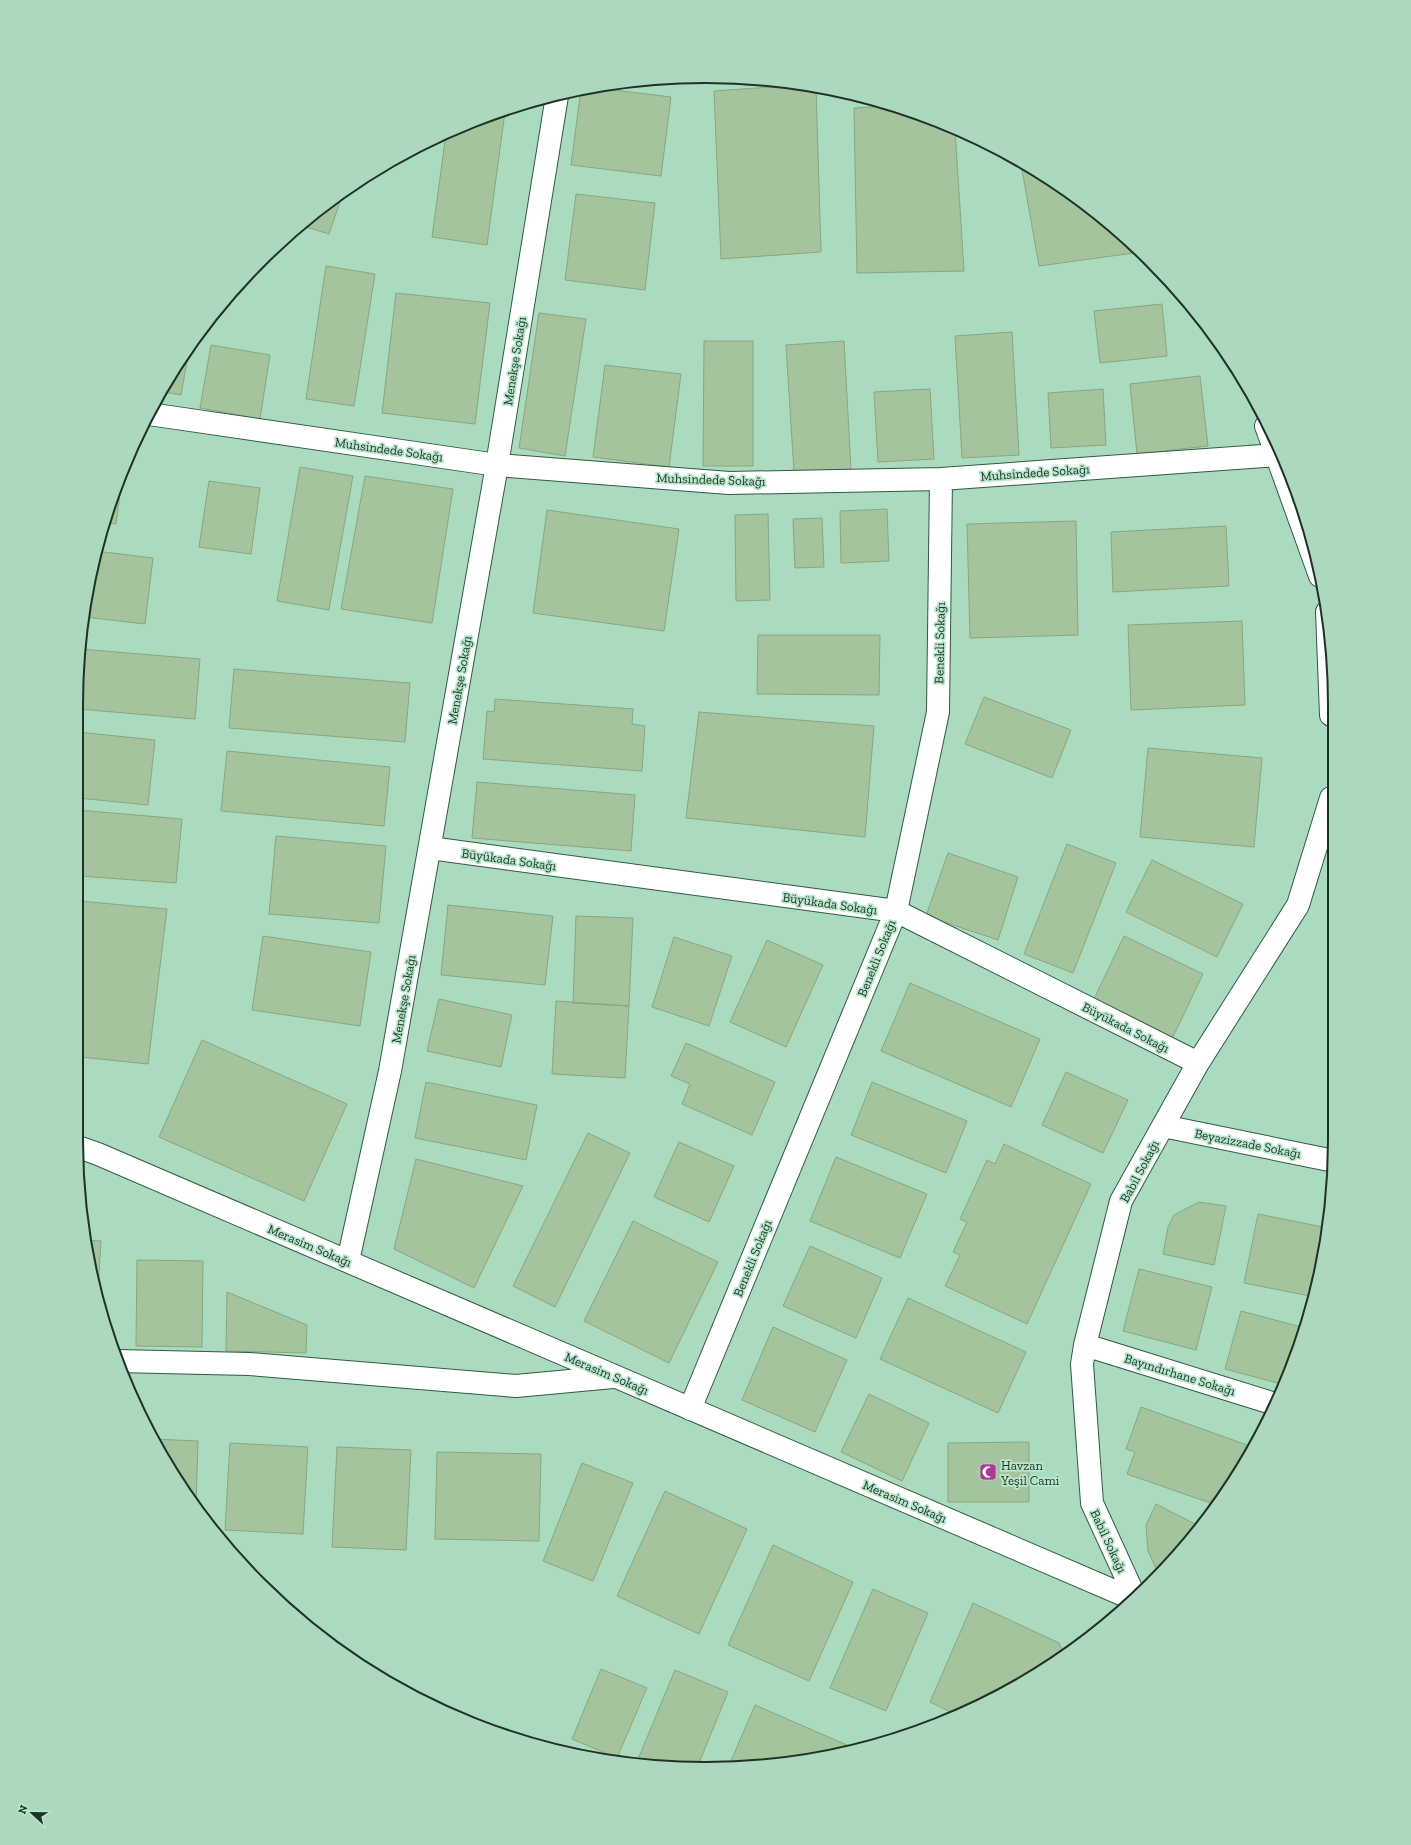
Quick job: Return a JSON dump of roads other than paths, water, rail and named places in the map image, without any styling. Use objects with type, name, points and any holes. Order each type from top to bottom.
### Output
[{"type":"street","name":"Menekşe Sokağı","points":[[348,1261],[390,1071],[496,465],[556,101]]},
{"type":"street","name":"Muhsindede Sokağı","points":[[155,415],[496,465],[729,483],[941,479],[1276,455]]},
{"type":"street","name":"Benekli Sokağı","points":[[690,1409],[896,912],[938,712],[941,479]]},
{"type":"street","points":[[1288,487],[1296,510]]},
{"type":"street","name":"Babil Sokağı","points":[[1133,1592],[1092,1504],[1082,1364],[1085,1345],[1121,1201],[1198,1064],[1298,905],[1328,811]]},
{"type":"street","name":"Büyükada Sokağı","points":[[430,848],[896,912],[1198,1064]]},
{"type":"street","name":"Beyazizzade Sokağı","points":[[1163,1126],[1328,1160]]},
{"type":"street","name":"Merasim Sokağı","points":[[83,1149],[348,1261],[1128,1597]]},
{"type":"street","name":"Bayındırhane Sokağı","points":[[1085,1345],[1270,1402]]},
{"type":"street","points":[[124,1361],[249,1364],[516,1386],[615,1376]]},
{"type":"place","name":"Havzan Yeşil Cami","points":[[988,1472]]}]
